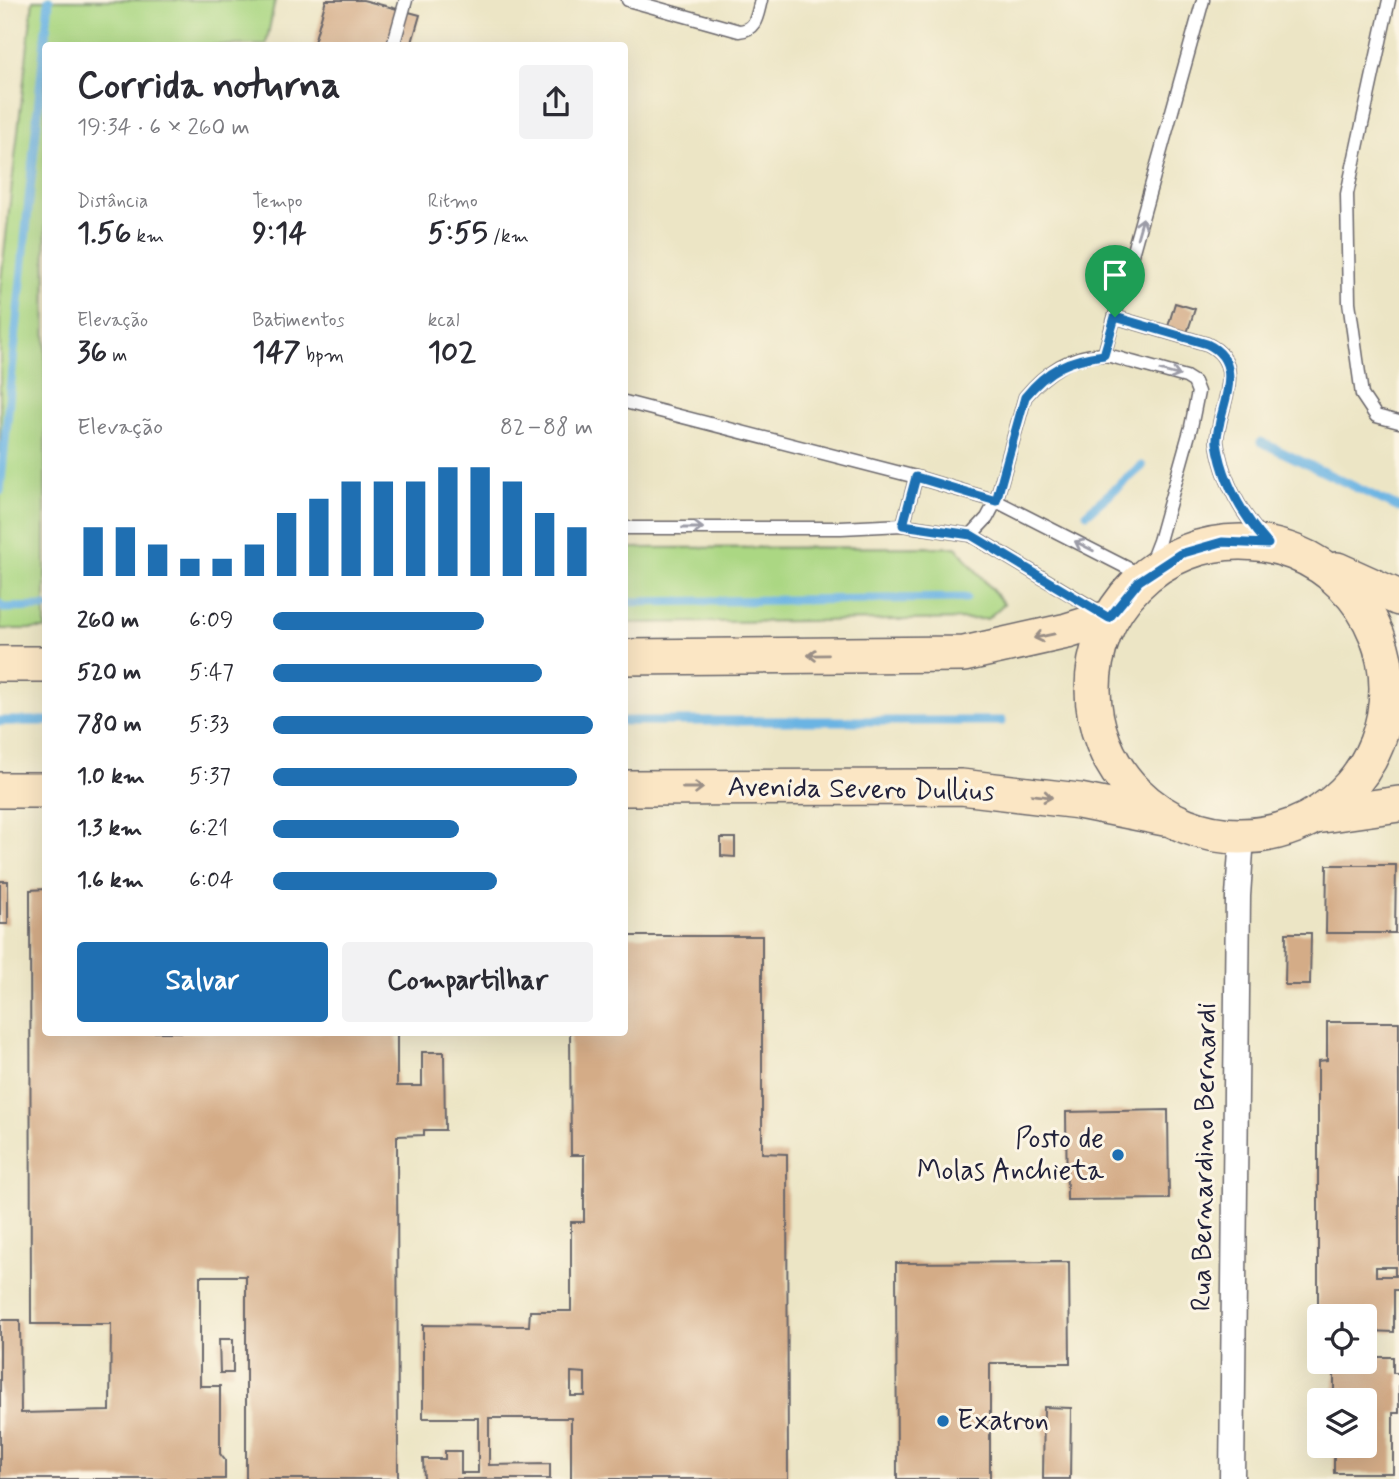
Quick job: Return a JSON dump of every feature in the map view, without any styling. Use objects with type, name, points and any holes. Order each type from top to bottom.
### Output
[{"type":"main road","points":[[1399,598],[1311,559],[1268,544],[1222,542],[1180,554],[1139,581],[1109,618],[1094,676],[1095,713],[1105,747],[1124,778],[1148,803],[1178,821],[1209,832],[1242,835],[1280,830],[1315,816],[1399,804]]},
{"type":"main road","points":[[1311,559],[1344,583],[1368,615],[1383,652],[1388,691],[1382,729],[1367,765],[1344,793],[1315,816]]},
{"type":"main road","points":[[628,657],[964,654],[1067,631],[1109,618]]},
{"type":"main road","points":[[0,664],[42,664]]},
{"type":"main road","name":"Avenida Severo Dullius","points":[[628,788],[961,787],[1079,801],[1178,821]]},
{"type":"main road","points":[[0,790],[42,790]]},
{"type":"street","name":"Rua Bernardino Bernardi","points":[[1232,1479],[1238,896],[1242,835]]},
{"type":"lane","points":[[394,42],[406,0]]},
{"type":"lane","points":[[628,0],[739,31],[752,27],[761,0]]},
{"type":"lane","points":[[1104,355],[1203,0]]},
{"type":"lane","points":[[1389,0],[1347,194],[1349,302],[1362,395],[1376,416],[1399,422]]},
{"type":"lane","points":[[1115,317],[1207,344],[1215,348],[1226,361],[1229,383],[1216,439],[1230,489],[1242,512],[1268,544]]},
{"type":"lane","points":[[628,403],[916,477],[996,501],[1145,576],[1159,541],[1191,427],[1198,391],[1194,382],[1185,377],[1104,355],[1065,363],[1048,374],[1025,397],[996,501],[987,518],[971,535]]},
{"type":"lane","points":[[903,525],[916,477]]},
{"type":"lane","points":[[628,528],[828,528],[903,525],[971,535],[1109,618]]},
{"type":"green space","points":[[33,0],[275,0],[267,42],[42,42],[42,629],[0,629],[0,289]]},
{"type":"green space","points":[[956,547],[1004,604],[987,619],[628,623],[628,548]]},
{"type":"building","points":[[326,0],[363,0],[420,15],[412,42],[314,42]]},
{"type":"building","points":[[1175,303],[1195,309],[1186,336],[1167,330]]},
{"type":"building","points":[[721,838],[735,838],[735,857],[721,856]]},
{"type":"building","points":[[1327,865],[1396,865],[1395,933],[1326,933]]},
{"type":"building","points":[[0,881],[8,881],[8,924],[0,924]]},
{"type":"building","points":[[42,889],[42,1036],[397,1036],[397,1086],[422,1086],[422,1052],[444,1052],[445,1130],[424,1130],[424,1135],[397,1136],[398,1479],[246,1479],[246,1276],[200,1276],[200,1386],[220,1386],[220,1454],[225,1460],[225,1479],[0,1479],[0,1320],[20,1320],[21,1413],[110,1411],[111,1324],[31,1324],[30,890]]},
{"type":"building","points":[[1286,933],[1311,933],[1310,985],[1285,985]]},
{"type":"building","points":[[628,936],[762,936],[762,1153],[787,1154],[788,1479],[571,1479],[571,1418],[489,1418],[489,1465],[550,1464],[550,1479],[424,1479],[423,1459],[445,1459],[445,1451],[461,1451],[461,1473],[478,1473],[478,1418],[423,1418],[423,1325],[529,1326],[530,1311],[571,1311],[571,1222],[584,1222],[584,1155],[571,1155],[570,1036],[628,1036]],"holes":[[[571,1372],[585,1373],[585,1396],[571,1396]]]},
{"type":"building","points":[[1327,1022],[1399,1022],[1399,1290],[1394,1290],[1394,1332],[1377,1331],[1377,1304],[1318,1304],[1318,1061],[1327,1060]],"holes":[[[1376,1267],[1395,1267],[1395,1276],[1376,1276]]]},
{"type":"building","name":"Posto de Molas Anchieta","points":[[1168,1110],[1169,1199],[1067,1200],[1066,1112]]},
{"type":"building","name":"Exatron","points":[[1069,1262],[1070,1363],[990,1363],[990,1479],[897,1479],[896,1263]]},
{"type":"building","points":[[219,1339],[233,1339],[233,1373],[220,1373]]},
{"type":"building","points":[[1377,1357],[1393,1357],[1393,1373],[1399,1373],[1399,1413],[1393,1413],[1393,1473],[1334,1473],[1334,1458],[1377,1458],[1377,1388],[1334,1388],[1334,1374],[1377,1374]]},
{"type":"building","points":[[1044,1407],[1071,1408],[1070,1479],[1043,1479]]},
{"type":"waterway","points":[[45,42],[49,0]]},
{"type":"waterway","points":[[0,491],[42,70]]},
{"type":"waterway","points":[[1261,442],[1399,508]]},
{"type":"waterway","points":[[1087,513],[1142,466]]},
{"type":"waterway","points":[[628,602],[966,598]]},
{"type":"waterway","points":[[0,604],[3,608],[42,607]]},
{"type":"waterway","points":[[0,721],[42,721]]},
{"type":"waterway","points":[[628,721],[1002,721]]},
{"type":"place","name":"Posto de Molas Anchieta","points":[[1118,1155]]},
{"type":"place","name":"Exatron","points":[[943,1421]]},
{"type":"route","points":[[1115,317],[1207,344],[1215,348],[1226,361],[1229,383],[1216,439],[1230,489],[1242,512],[1268,544],[1222,542],[1180,554],[1139,581],[1109,618],[971,535],[903,525],[916,477],[996,501],[1025,397],[1035,385],[1065,363],[1104,355],[1115,317]]}]
